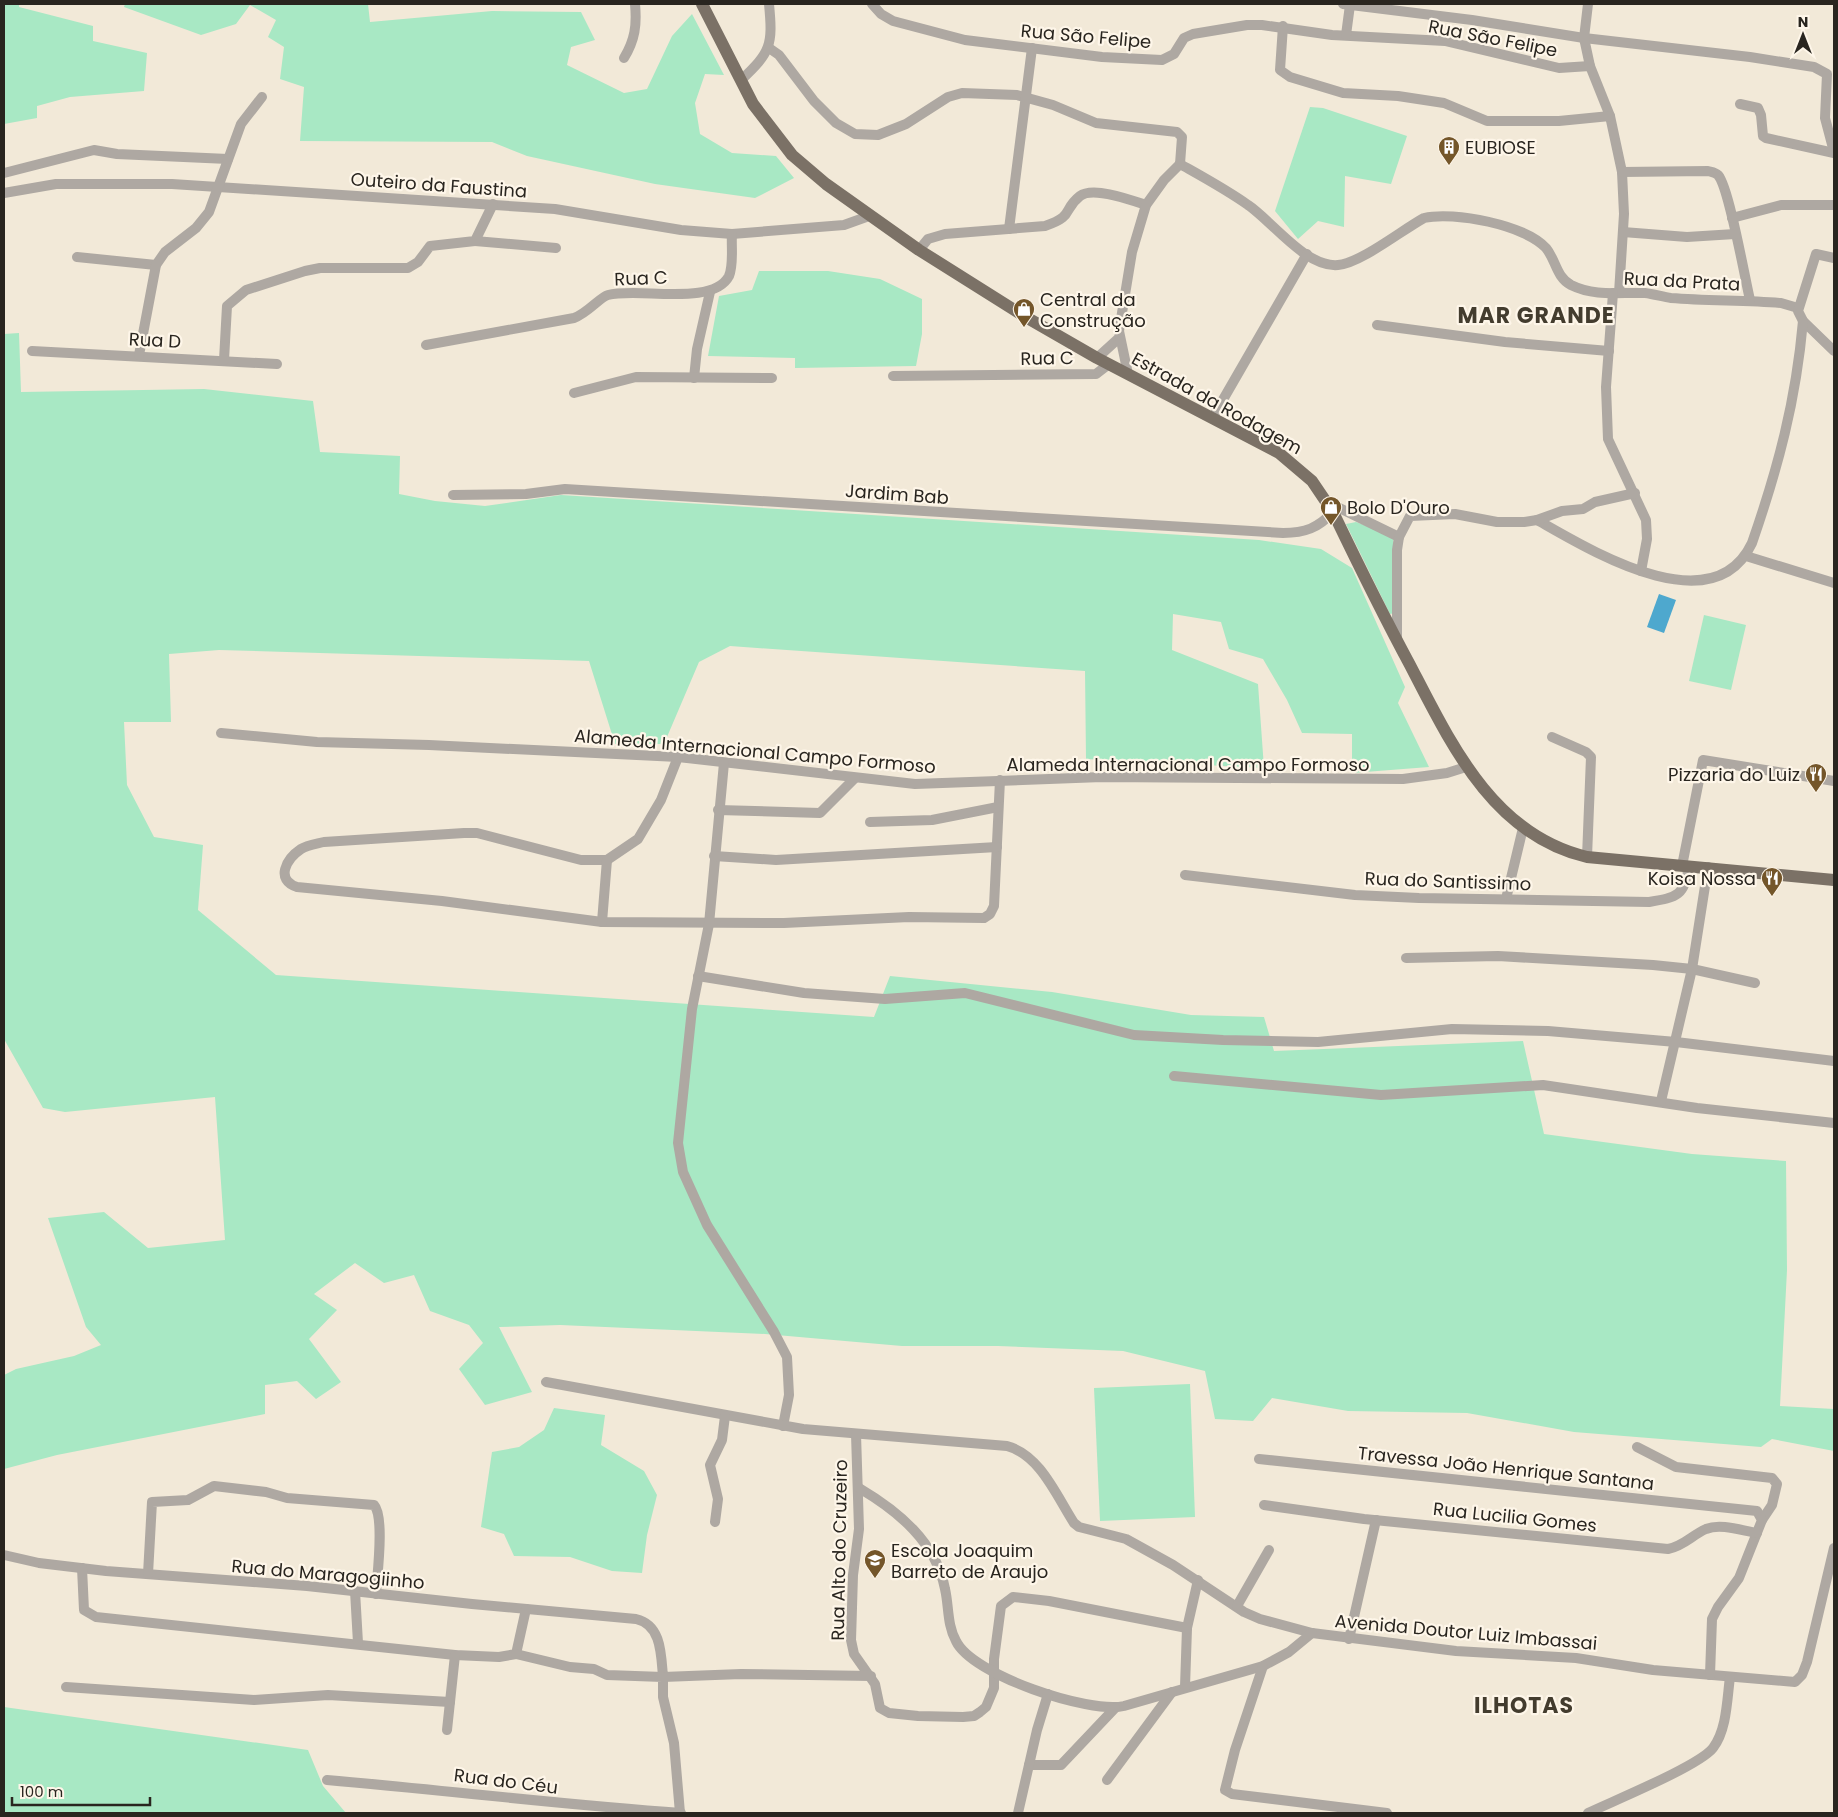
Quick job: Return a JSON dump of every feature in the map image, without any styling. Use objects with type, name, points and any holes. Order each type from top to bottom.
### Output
[{"type":"main road","name":"Estrada da Rodagem","points":[[702,4],[753,104],[792,155],[869,216],[1024,316],[1103,361],[1279,453],[1312,481],[1330,507],[1448,738],[1482,788],[1523,828],[1553,846],[1586,857],[1834,880]]},
{"type":"street","points":[[624,58],[635,38],[636,4]]},
{"type":"street","points":[[741,80],[756,66],[769,48],[769,4]]},
{"type":"street","name":"Rua São Felipe","points":[[872,4],[881,14],[893,21],[965,40],[1102,57],[1162,60],[1174,54],[1184,38],[1194,34],[1247,25],[1283,26],[1346,35],[1445,41],[1559,68],[1590,66]]},
{"type":"street","points":[[1588,4],[1584,38],[1590,66],[1610,116],[1622,172],[1623,232],[1606,387],[1608,440],[1609,446],[1635,493],[1648,528],[1641,571]]},
{"type":"street","points":[[1346,35],[1346,5],[1472,20],[1584,38],[1750,57],[1814,67],[1827,74],[1825,118],[1834,152],[1766,138],[1763,136],[1761,115],[1758,108],[1740,104]]},
{"type":"street","points":[[1283,26],[1280,70],[1290,77],[1335,91],[1435,101],[1492,122],[1559,121],[1610,116]]},
{"type":"street","points":[[769,48],[779,55],[814,101],[836,123],[855,134],[878,135],[906,124],[948,97],[962,93],[1008,94],[1065,110],[1096,123],[1177,132],[1182,137],[1180,164],[1161,184],[1146,205],[1124,290],[1119,338],[1128,374]]},
{"type":"street","points":[[1009,229],[1032,48]]},
{"type":"street","points":[[139,355],[156,265],[165,252],[204,220],[219,187],[241,124],[262,97]]},
{"type":"street","points":[[4,173],[94,150],[117,154],[228,159]]},
{"type":"street","name":"Rua da Prata","points":[[1180,164],[1248,204],[1295,247],[1330,265],[1345,264],[1424,218],[1454,216],[1504,226],[1526,234],[1546,247],[1563,280],[1592,292],[1750,300],[1781,303],[1798,308]]},
{"type":"street","points":[[1622,172],[1716,172],[1722,182],[1732,218],[1750,300]]},
{"type":"street","name":"Outeiro da Faustina","points":[[4,193],[56,184],[113,183],[219,187],[564,210],[664,228],[732,234],[844,225],[869,216]]},
{"type":"street","points":[[919,250],[928,239],[945,234],[1046,226],[1062,220],[1084,193],[1094,192],[1146,205]]},
{"type":"street","points":[[475,241],[493,204]]},
{"type":"street","points":[[1732,218],[1780,205],[1834,205]]},
{"type":"street","points":[[1623,232],[1687,237],[1735,234]]},
{"type":"street","points":[[694,378],[697,349],[710,292],[724,282],[730,273],[732,234]]},
{"type":"street","points":[[224,360],[227,306],[246,290],[320,268],[408,268],[418,262],[430,246],[475,241],[556,248]]},
{"type":"street","points":[[1213,417],[1307,254]]},
{"type":"street","points":[[1834,258],[1816,254],[1798,308],[1803,321],[1834,351]]},
{"type":"street","points":[[77,257],[156,265]]},
{"type":"street","name":"Rua C","points":[[426,345],[574,318],[589,311],[607,295],[710,292]]},
{"type":"street","points":[[1537,520],[1606,557],[1641,571],[1682,580],[1708,581],[1722,575],[1746,556],[1762,514],[1786,434],[1797,380],[1803,321]]},
{"type":"street","points":[[1377,325],[1505,342],[1609,351]]},
{"type":"street","name":"Rua C","points":[[893,376],[1096,374],[1119,338]]},
{"type":"street","name":"Rua D","points":[[32,351],[139,355],[276,364]]},
{"type":"street","points":[[574,394],[636,377],[772,378]]},
{"type":"street","name":"Jardim Bab","points":[[453,495],[526,494],[565,489],[1283,533],[1302,533],[1313,529],[1330,507]]},
{"type":"street","points":[[1397,641],[1398,584],[1396,550],[1399,537],[1410,516],[1420,514],[1464,514],[1510,523],[1537,520],[1562,511],[1583,509],[1600,500],[1635,493]]},
{"type":"street","points":[[1330,507],[1399,537]]},
{"type":"street","points":[[1746,556],[1834,583]]},
{"type":"street","name":"Alameda Internacional Campo Formoso","points":[[221,733],[318,742],[678,757],[915,784],[1154,776],[1293,780],[1403,779],[1466,767]]},
{"type":"street","points":[[1552,737],[1586,752],[1592,759],[1586,857]]},
{"type":"street","points":[[678,757],[661,800],[638,839],[607,860],[582,860],[477,834],[449,832],[324,842],[302,849],[284,868],[284,878],[289,885],[297,887],[442,901],[602,922],[709,924],[909,918],[984,918],[990,914],[994,906],[1000,780]]},
{"type":"street","name":"Rua do Santissimo","points":[[1185,875],[1355,895],[1649,902],[1670,898],[1684,888],[1685,866],[1703,760],[1834,781]]},
{"type":"street","points":[[724,763],[718,810],[709,924],[692,1008],[686,1072],[678,1126],[680,1158],[688,1186],[708,1225],[774,1332],[787,1357],[789,1395],[783,1426]]},
{"type":"street","points":[[718,810],[820,812],[855,778]]},
{"type":"street","points":[[870,822],[932,820],[998,807]]},
{"type":"street","points":[[1506,899],[1523,828]]},
{"type":"street","points":[[714,856],[776,860],[997,847]]},
{"type":"street","points":[[602,922],[607,860]]},
{"type":"street","points":[[1660,1101],[1676,1042],[1692,969],[1708,867]]},
{"type":"street","points":[[1406,958],[1498,956],[1692,969],[1755,983]]},
{"type":"street","points":[[698,976],[804,993],[886,999],[965,993],[1134,1034],[1183,1038],[1318,1042],[1428,1031],[1486,1029],[1548,1031],[1676,1042],[1834,1061]]},
{"type":"street","points":[[1174,1076],[1381,1096],[1543,1085],[1697,1108],[1834,1123]]},
{"type":"street","name":"Avenida Doutor Luiz Imbassai","points":[[546,1382],[783,1426],[1006,1446],[1020,1449],[1036,1464],[1074,1523],[1079,1527],[1126,1539],[1198,1580],[1260,1620],[1312,1633],[1349,1639],[1456,1651],[1576,1658],[1653,1670],[1795,1682],[1802,1675],[1807,1662],[1834,1548]]},
{"type":"street","points":[[715,1522],[718,1499],[710,1464],[722,1440],[725,1416]]},
{"type":"street","name":"Rua Alto do Cruzeiro","points":[[856,1434],[859,1529],[853,1576],[851,1640],[854,1654],[871,1676],[880,1708],[889,1713],[918,1716],[974,1716],[986,1708],[994,1688],[995,1674]]},
{"type":"street","points":[[1637,1447],[1676,1467],[1772,1478],[1777,1484],[1775,1498],[1762,1520],[1739,1578],[1718,1607],[1712,1620],[1710,1675]]},
{"type":"street","name":"Travessa João Henrique Santana","points":[[1259,1459],[1750,1509],[1758,1511],[1762,1520]]},
{"type":"street","points":[[148,1574],[152,1502],[188,1500],[214,1486],[230,1486],[288,1498],[374,1505],[378,1510],[379,1532],[376,1594]]},
{"type":"street","points":[[859,1488],[898,1514],[930,1551],[942,1573],[950,1623],[956,1642],[995,1674],[1048,1694],[1098,1706],[1115,1708],[1264,1666],[1289,1652],[1312,1633]]},
{"type":"street","name":"Rua Lucilia Gomes","points":[[1264,1505],[1376,1520],[1668,1549],[1682,1546],[1709,1528],[1758,1533]]},
{"type":"street","points":[[1349,1639],[1376,1520]]},
{"type":"street","points":[[1236,1606],[1269,1550]]},
{"type":"street","name":"Rua do Maragogiinho","points":[[4,1556],[39,1563],[82,1568],[356,1591],[629,1618],[648,1623],[654,1630],[659,1646],[663,1677]]},
{"type":"street","points":[[82,1568],[82,1604],[84,1610],[96,1618],[299,1640],[358,1643],[455,1655],[499,1657],[516,1654],[570,1667],[594,1669],[607,1675],[663,1677],[741,1674],[871,1676]]},
{"type":"street","points":[[1184,1687],[1187,1628],[1198,1580]]},
{"type":"street","points":[[356,1591],[358,1643]]},
{"type":"street","points":[[995,1674],[994,1659],[1001,1606],[1013,1597],[1187,1628]]},
{"type":"street","points":[[516,1654],[526,1609]]},
{"type":"street","points":[[448,1730],[455,1655]]},
{"type":"street","points":[[1264,1666],[1224,1787],[1225,1790],[1232,1794],[1387,1813]]},
{"type":"street","points":[[663,1677],[663,1697],[674,1743],[681,1813]]},
{"type":"street","points":[[1588,1813],[1678,1771],[1713,1749],[1721,1731],[1730,1677]]},
{"type":"street","points":[[66,1687],[254,1700],[328,1695],[450,1702]]},
{"type":"street","points":[[1107,1780],[1172,1692]]},
{"type":"street","points":[[1018,1813],[1028,1765],[1048,1694]]},
{"type":"street","points":[[1028,1765],[1061,1765],[1115,1708]]},
{"type":"street","name":"Rua do Céu","points":[[327,1780],[446,1790],[575,1806],[681,1813]]},
{"type":"green space","points":[[4,4],[19,4],[19,7],[93,26],[93,41],[147,53],[144,91],[70,97],[37,106],[37,118],[4,124]]},
{"type":"green space","points":[[125,4],[368,4],[370,22],[492,11],[581,12],[595,40],[571,47],[567,65],[624,93],[647,89],[672,36],[692,14],[724,75],[705,74],[695,103],[700,134],[732,153],[776,156],[794,178],[755,198],[655,184],[527,156],[492,142],[300,141],[304,87],[280,79],[284,47],[268,37],[276,20],[250,5],[236,24],[201,35],[124,7]]},
{"type":"green space","points":[[1310,107],[1323,108],[1407,136],[1391,184],[1345,176],[1344,227],[1318,221],[1298,239],[1275,211]]},
{"type":"green space","points":[[759,271],[828,271],[880,279],[922,299],[922,334],[916,366],[795,368],[795,358],[708,356],[719,296],[752,290]]},
{"type":"green space","points":[[19,333],[21,392],[204,389],[313,401],[320,452],[400,456],[399,494],[435,501],[485,506],[561,495],[1259,540],[1321,549],[1352,568],[1405,687],[1398,703],[1429,767],[1352,773],[1352,734],[1302,733],[1287,700],[1263,659],[1229,649],[1221,622],[1173,614],[1172,650],[1258,684],[1264,768],[1086,759],[1085,671],[730,646],[699,662],[664,744],[615,744],[589,661],[219,650],[169,654],[171,722],[124,722],[127,785],[154,837],[203,845],[198,910],[276,975],[874,1017],[890,976],[1052,992],[1191,1015],[1264,1017],[1274,1051],[1523,1041],[1544,1134],[1692,1154],[1786,1161],[1787,1270],[1780,1406],[1834,1409],[1834,1451],[1772,1439],[1761,1447],[1574,1432],[1467,1413],[1348,1411],[1272,1398],[1253,1421],[1215,1419],[1205,1371],[1123,1351],[998,1346],[902,1346],[765,1334],[560,1325],[499,1327],[532,1392],[485,1405],[459,1369],[483,1343],[469,1325],[430,1311],[414,1275],[384,1283],[355,1263],[314,1294],[337,1310],[309,1339],[341,1382],[316,1399],[297,1381],[265,1385],[265,1414],[57,1455],[4,1469],[4,1375],[16,1369],[74,1356],[101,1345],[86,1327],[48,1218],[104,1212],[148,1248],[225,1240],[215,1097],[65,1112],[43,1108],[4,1039],[4,334]]},
{"type":"green space","points":[[1356,522],[1393,536],[1396,575],[1395,613],[1390,614],[1346,524]]},
{"type":"green space","points":[[1704,615],[1746,625],[1731,690],[1689,681]]},
{"type":"green space","points":[[1190,1384],[1195,1517],[1100,1521],[1094,1388]]},
{"type":"green space","points":[[554,1408],[605,1415],[601,1445],[644,1471],[657,1495],[647,1535],[642,1573],[612,1571],[570,1557],[514,1556],[504,1534],[481,1527],[492,1452],[519,1447],[544,1430]]},
{"type":"green space","points":[[4,1707],[308,1750],[323,1786],[346,1813],[4,1813]]},
{"type":"water","points":[[1659,594],[1676,600],[1664,633],[1647,627]]},
{"type":"place","name":"EUBIOSE","points":[[1449,166]]},
{"type":"place","name":"Central da Construção","points":[[1024,328]]},
{"type":"place","name":"Bolo D'Ouro","points":[[1331,526]]},
{"type":"place","name":"Pizzaria do Luiz","points":[[1816,793]]},
{"type":"place","name":"Koisa Nossa","points":[[1772,897]]},
{"type":"place","name":"Escola Joaquim Barreto de Araujo","points":[[875,1579]]},
{"type":"district","name":"MAR GRANDE","points":[[1536,315]]},
{"type":"district","name":"ILHOTAS","points":[[1524,1705]]}]
